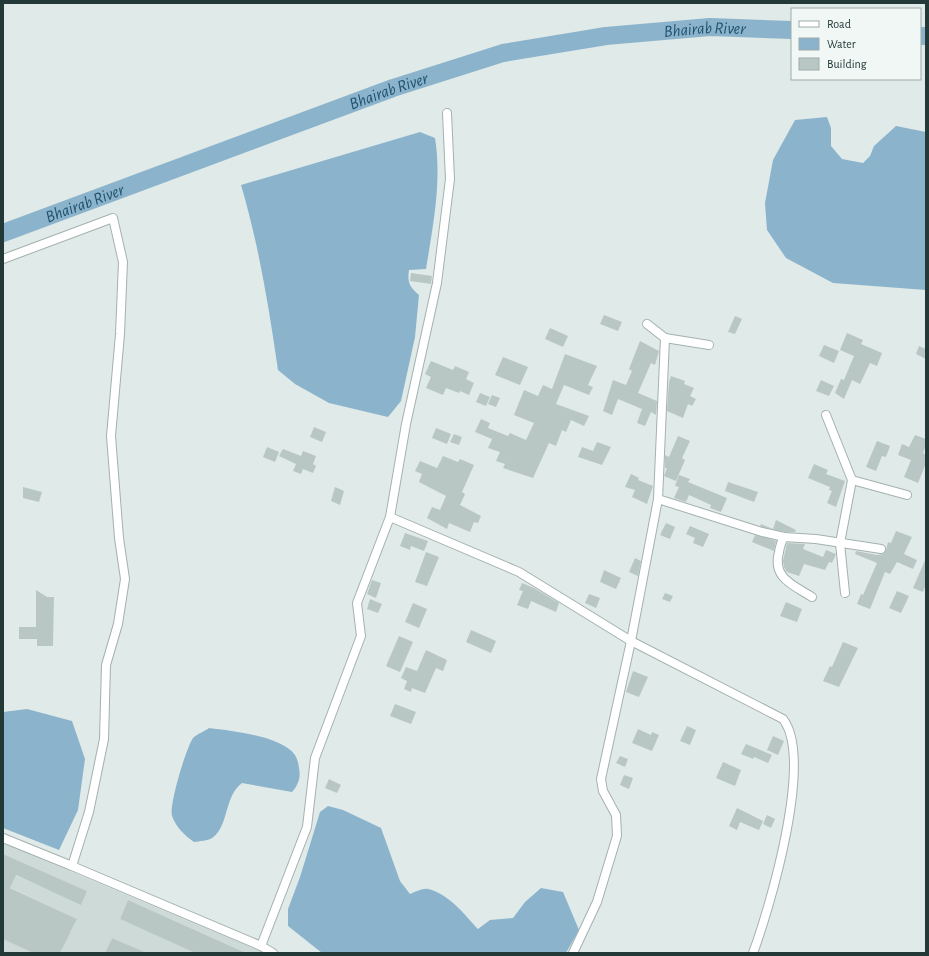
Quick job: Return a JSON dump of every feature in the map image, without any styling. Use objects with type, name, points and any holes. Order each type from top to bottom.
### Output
[{"type":"street","points":[[261,946],[307,827],[315,758],[361,636],[357,603],[390,517],[406,424],[437,283],[450,179],[446,114]]},
{"type":"street","points":[[3,259],[113,218],[124,262],[120,334],[111,436],[119,538],[125,579],[118,624],[106,665],[104,739],[89,812],[72,866]]},
{"type":"street","points":[[647,324],[665,338],[709,345]]},
{"type":"street","points":[[574,953],[597,902],[617,836],[616,815],[603,790],[601,779],[631,640],[658,499],[665,338]]},
{"type":"street","points":[[826,415],[852,480],[840,543],[845,593]]},
{"type":"street","points":[[852,480],[907,495]]},
{"type":"street","points":[[658,499],[738,526],[784,537],[881,549]]},
{"type":"street","points":[[390,517],[519,572],[631,640],[783,719],[788,725],[796,761],[790,822],[753,953]]},
{"type":"street","points":[[784,537],[777,559],[777,567],[784,580],[812,597]]},
{"type":"street","points":[[3,838],[261,946],[273,953]]},
{"type":"shaded area","points":[[3,843],[265,953],[246,953],[128,900],[120,919],[195,953],[147,953],[112,938],[105,953],[60,953],[64,944],[3,900],[71,932],[77,919],[3,884],[3,870],[81,904],[87,891],[3,854]]},
{"type":"shaded area","points":[[3,939],[33,953],[3,953]]},
{"type":"water","points":[[827,117],[831,128],[831,146],[842,159],[863,163],[870,156],[874,146],[896,126],[926,132],[926,290],[833,283],[786,258],[767,230],[765,203],[773,160],[795,120]]},
{"type":"water","points":[[420,132],[435,138],[438,171],[436,204],[426,269],[409,270],[408,278],[410,284],[413,290],[419,295],[415,337],[401,401],[388,417],[329,403],[295,384],[278,370],[263,277],[241,185]]},
{"type":"water","points":[[27,709],[72,721],[85,759],[78,810],[59,850],[3,828],[3,712]]},
{"type":"water","points":[[209,728],[251,734],[281,744],[289,749],[296,757],[300,772],[297,784],[292,792],[242,783],[232,796],[221,827],[217,833],[210,839],[194,842],[184,834],[174,820],[172,816],[173,801],[186,753],[190,744],[193,738]]},
{"type":"water","points":[[328,806],[343,810],[381,828],[400,881],[410,894],[419,890],[428,889],[443,895],[456,905],[478,929],[490,920],[513,918],[525,902],[541,888],[563,892],[579,930],[566,953],[322,953],[288,926],[288,909],[300,877],[320,812]]},
{"type":"building","points":[[411,273],[432,276],[431,284],[410,281]]},
{"type":"building","points":[[604,315],[622,322],[618,331],[600,324]]},
{"type":"building","points":[[735,316],[742,319],[735,334],[728,332]]},
{"type":"building","points":[[550,328],[568,336],[563,347],[545,339]]},
{"type":"building","points":[[847,333],[863,340],[861,344],[882,353],[877,366],[870,363],[860,384],[852,380],[844,399],[835,393],[841,379],[844,380],[854,356],[840,350]]},
{"type":"building","points":[[640,341],[659,351],[655,365],[651,363],[638,393],[657,401],[656,415],[651,412],[645,426],[637,423],[642,409],[618,399],[612,415],[603,411],[613,380],[626,385],[632,371],[629,369]]},
{"type":"building","points":[[824,345],[839,351],[834,363],[819,356]]},
{"type":"building","points":[[919,346],[926,349],[926,359],[916,354]]},
{"type":"building","points":[[565,354],[597,366],[588,385],[593,387],[589,395],[564,385],[556,404],[589,416],[584,426],[571,420],[566,432],[562,430],[556,446],[549,443],[533,478],[503,468],[505,464],[496,461],[500,452],[488,448],[492,439],[475,432],[481,419],[490,423],[488,428],[508,436],[510,433],[526,440],[534,423],[514,415],[524,390],[538,396],[543,385],[552,389]]},
{"type":"building","points":[[503,357],[528,367],[520,385],[495,375]]},
{"type":"building","points":[[431,361],[453,370],[455,366],[469,372],[466,379],[474,383],[469,395],[460,391],[459,393],[446,388],[443,395],[426,388],[431,377],[425,374]]},
{"type":"building","points":[[671,376],[685,381],[684,384],[694,388],[690,396],[696,399],[692,406],[688,404],[683,418],[667,411],[669,382]]},
{"type":"building","points":[[821,380],[834,386],[829,396],[816,391]]},
{"type":"building","points":[[480,393],[490,397],[486,406],[476,402]]},
{"type":"building","points":[[492,395],[500,398],[496,407],[488,404]]},
{"type":"building","points":[[314,427],[326,432],[322,442],[310,437]]},
{"type":"building","points":[[436,428],[451,434],[447,444],[432,438]]},
{"type":"building","points":[[454,434],[462,437],[459,445],[450,442]]},
{"type":"building","points":[[915,435],[926,439],[926,445],[923,453],[926,455],[926,463],[918,483],[904,477],[911,460],[898,455],[902,444],[909,447]]},
{"type":"building","points":[[678,436],[690,441],[682,458],[685,460],[676,481],[664,476],[667,468],[665,468],[665,455],[669,457]]},
{"type":"building","points":[[877,441],[890,446],[886,457],[882,456],[876,471],[866,467]]},
{"type":"building","points":[[597,442],[611,447],[602,465],[578,457],[582,447],[593,451]]},
{"type":"building","points":[[267,447],[279,452],[275,462],[263,457]]},
{"type":"building","points":[[283,449],[301,456],[303,451],[316,456],[313,464],[316,466],[313,473],[303,469],[301,474],[293,471],[296,464],[279,456]]},
{"type":"building","points":[[443,456],[458,462],[460,459],[474,465],[462,492],[465,494],[460,505],[481,516],[478,523],[474,522],[470,532],[449,523],[447,529],[427,518],[432,507],[440,510],[446,496],[419,482],[422,474],[415,471],[420,461],[437,468]]},
{"type":"building","points":[[814,464],[828,470],[826,474],[845,481],[836,507],[827,503],[832,491],[829,490],[830,487],[808,478]]},
{"type":"building","points":[[631,474],[639,478],[638,480],[653,486],[647,504],[632,497],[635,490],[625,487]]},
{"type":"building","points":[[679,475],[690,479],[688,482],[727,498],[721,512],[710,508],[711,505],[689,495],[686,502],[674,498],[679,487],[675,486]]},
{"type":"building","points":[[728,482],[758,492],[754,502],[725,491]]},
{"type":"building","points":[[23,487],[42,492],[39,502],[23,498]]},
{"type":"building","points":[[335,487],[344,491],[340,505],[331,501]]},
{"type":"building","points":[[776,520],[796,530],[795,532],[785,532],[760,526],[761,524],[773,529]]},
{"type":"building","points":[[666,523],[675,527],[670,539],[660,535]]},
{"type":"building","points":[[690,526],[709,534],[703,547],[693,543],[695,538],[686,534]]},
{"type":"building","points":[[896,531],[912,537],[904,554],[917,560],[913,569],[897,562],[890,574],[885,572],[870,609],[857,604],[861,594],[863,595],[877,563],[855,554],[856,551],[877,555],[883,554],[886,550],[888,542],[891,543]]},
{"type":"building","points":[[405,533],[428,541],[424,551],[411,546],[410,550],[400,546]]},
{"type":"building","points":[[755,535],[776,541],[774,551],[752,542]]},
{"type":"building","points":[[787,543],[805,544],[803,549],[823,557],[826,550],[836,554],[832,563],[829,562],[825,570],[804,564],[799,576],[787,572],[784,567],[783,561]]},
{"type":"building","points":[[426,552],[439,557],[427,586],[415,582]]},
{"type":"building","points":[[635,558],[641,561],[638,576],[629,572]]},
{"type":"building","points":[[926,558],[926,584],[923,592],[913,588]]},
{"type":"building","points":[[604,570],[621,578],[616,589],[600,582]]},
{"type":"building","points":[[372,580],[381,583],[376,598],[367,594]]},
{"type":"building","points":[[522,583],[534,588],[559,603],[556,612],[531,601],[528,609],[517,605],[523,591],[519,590]]},
{"type":"building","points":[[36,590],[47,597],[54,597],[53,646],[37,646],[37,639],[19,639],[19,627],[36,627]]},
{"type":"building","points":[[897,591],[909,596],[901,613],[889,608]]},
{"type":"building","points":[[665,593],[673,596],[670,602],[662,599]]},
{"type":"building","points":[[589,594],[600,598],[596,608],[585,603]]},
{"type":"building","points":[[370,599],[382,604],[378,613],[367,609]]},
{"type":"building","points":[[786,602],[802,609],[797,622],[780,616]]},
{"type":"building","points":[[413,603],[427,609],[419,628],[405,622]]},
{"type":"building","points":[[471,630],[496,641],[491,653],[466,642]]},
{"type":"building","points":[[399,636],[413,642],[400,672],[386,666]]},
{"type":"building","points":[[843,642],[858,648],[839,687],[823,681],[830,666],[832,667]]},
{"type":"building","points":[[426,650],[447,660],[443,671],[436,668],[425,693],[412,688],[411,692],[404,689],[407,681],[401,678],[406,667],[417,671]]},
{"type":"building","points":[[633,671],[648,677],[639,697],[626,692]]},
{"type":"building","points":[[395,704],[416,712],[411,724],[390,716]]},
{"type":"building","points":[[687,726],[696,730],[690,745],[680,741]]},
{"type":"building","points":[[638,729],[651,735],[652,732],[659,735],[652,751],[632,743]]},
{"type":"building","points":[[773,736],[784,741],[778,755],[767,750]]},
{"type":"building","points":[[746,744],[772,755],[768,763],[754,757],[753,759],[741,754]]},
{"type":"building","points":[[620,756],[628,759],[625,767],[616,763]]},
{"type":"building","points":[[723,762],[741,770],[735,786],[716,778]]},
{"type":"building","points":[[624,775],[633,778],[629,789],[620,785]]},
{"type":"building","points":[[329,779],[341,785],[337,793],[325,788]]},
{"type":"building","points":[[737,808],[763,821],[759,830],[740,822],[737,830],[729,826]]},
{"type":"building","points":[[767,815],[775,819],[771,828],[763,824]]},
{"type":"building","points":[[3,854],[87,891],[81,905],[16,875],[10,888],[77,919],[60,953],[33,953],[3,939]]},
{"type":"building","points":[[128,900],[246,953],[195,953],[120,919]]},
{"type":"building","points":[[112,938],[147,953],[105,953]]},
{"type":"waterway","name":"Bhairab River","points":[[3,233],[393,88],[503,53],[606,36],[710,27],[791,30]]},
{"type":"waterway","name":"Bhairab River","points":[[921,36],[926,36]]}]
